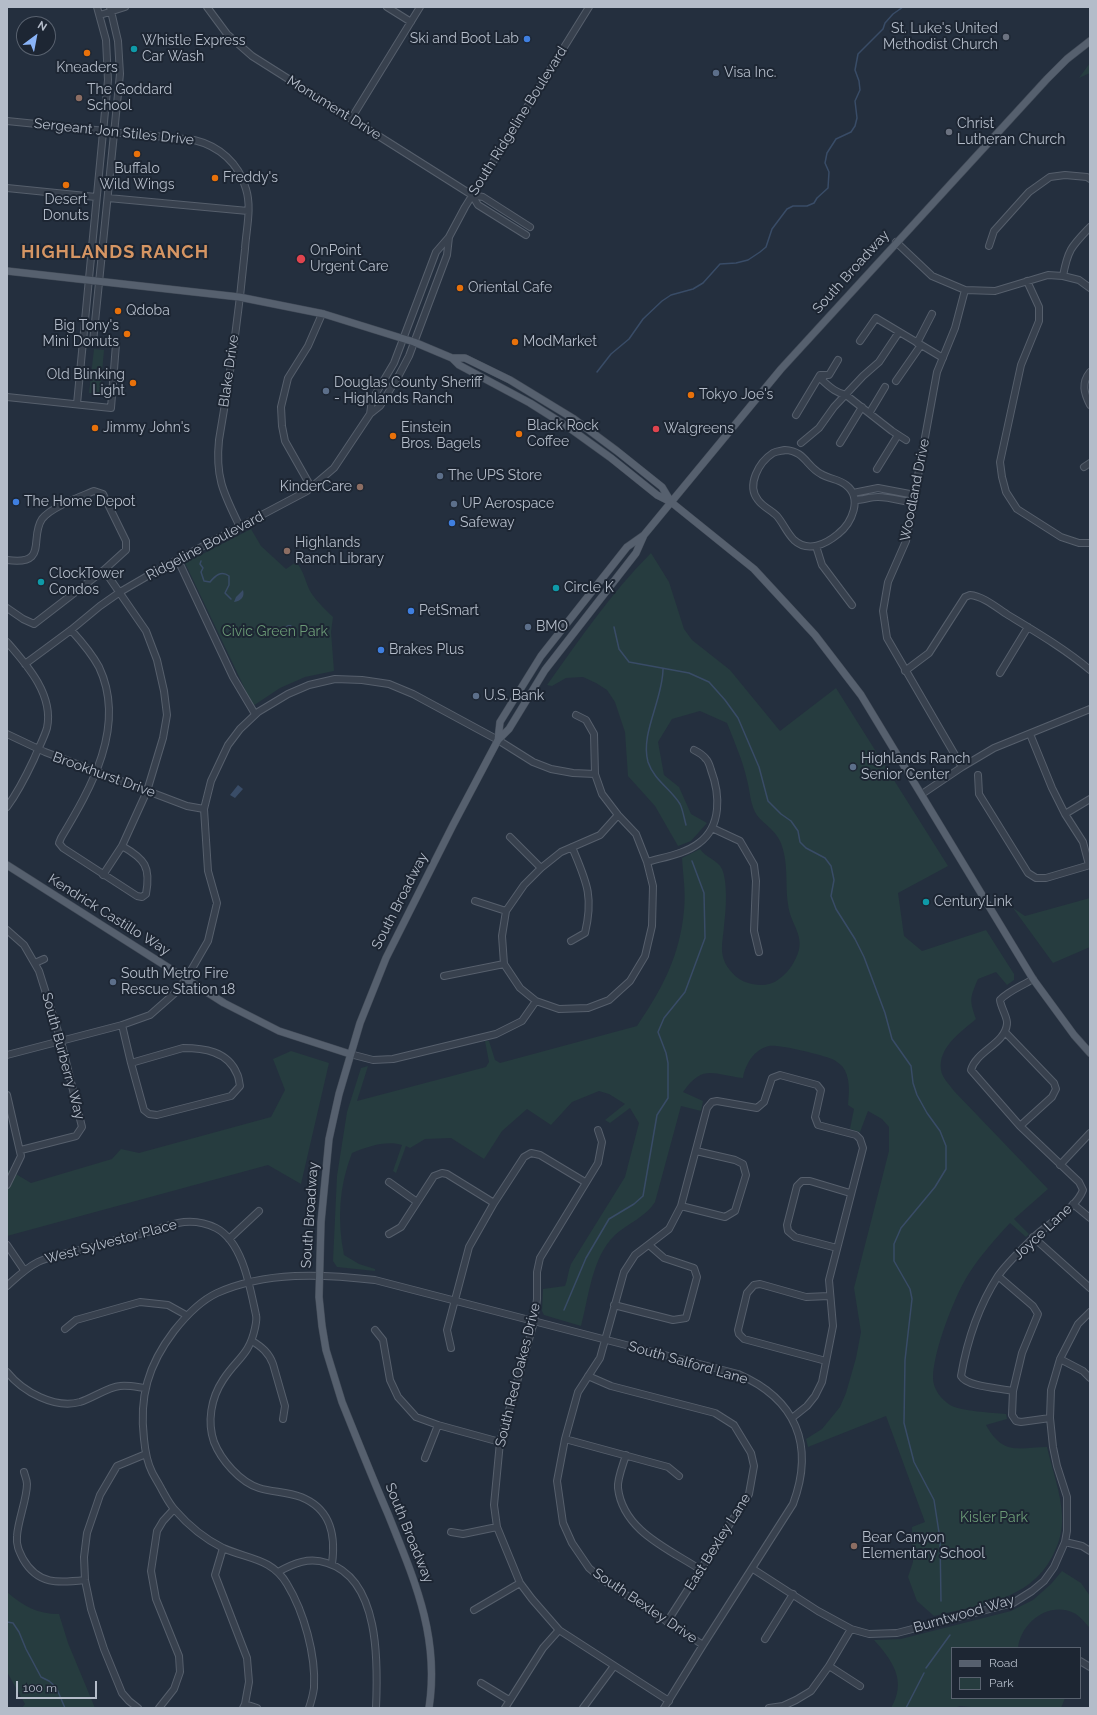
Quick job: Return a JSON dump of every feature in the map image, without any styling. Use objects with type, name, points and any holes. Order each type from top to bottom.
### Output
[{"type":"main road","name":"South Broadway","points":[[428,1708],[430,1658],[428,1632],[421,1600],[408,1561],[348,1416],[334,1378],[326,1350],[322,1326],[319,1276],[321,1222],[329,1140],[334,1114],[350,1054],[367,1004],[386,958],[498,740],[509,729],[545,670],[636,553],[644,535],[781,369],[1046,79],[1067,59],[1090,41]]},
{"type":"main road","points":[[7,271],[239,297],[322,314],[414,342],[452,358],[459,365],[512,392],[568,427],[611,458],[657,495],[671,502],[754,569],[815,635],[861,695],[1033,979],[1074,1035],[1090,1053]]},
{"type":"main road","name":"South Broadway","points":[[498,740],[500,722],[541,656],[627,547],[644,535]]},
{"type":"main road","name":"Kendrick Castillo Way","points":[[7,865],[224,1004],[279,1031],[350,1054]]},
{"type":"street","points":[[77,404],[87,280],[103,130],[108,64],[106,40],[97,7]]},
{"type":"street","points":[[100,15],[110,10],[125,7]]},
{"type":"street","name":"Monument Drive","points":[[207,7],[222,30],[243,50],[472,195],[483,197],[530,227]]},
{"type":"street","points":[[387,7],[411,22]]},
{"type":"street","points":[[351,119],[420,7]]},
{"type":"street","name":"South Ridgeline Boulevard","points":[[404,339],[436,252],[449,237],[472,195],[589,7]]},
{"type":"street","points":[[93,342],[115,131],[120,63],[118,42],[110,10]]},
{"type":"street","name":"Sergeant Jon Stiles Drive","points":[[7,121],[115,131],[203,142],[217,149],[228,157],[242,178],[248,196],[248,211]]},
{"type":"street","points":[[988,246],[994,231],[999,225],[1029,192],[1050,177],[1065,175],[1087,177],[1090,179]]},
{"type":"street","points":[[7,188],[96,197]]},
{"type":"street","name":"Monument Drive","points":[[472,195],[478,205],[526,235]]},
{"type":"street","points":[[108,198],[248,211]]},
{"type":"street","name":"Blake Drive","points":[[240,527],[221,487],[218,463],[219,440],[239,297],[248,211]]},
{"type":"street","points":[[1063,276],[1066,259],[1071,247],[1090,227]]},
{"type":"street","name":"South Ridgeline Boulevard","points":[[414,342],[447,255],[449,237]]},
{"type":"street","points":[[896,242],[932,276],[965,290],[995,291],[1048,275],[1063,276],[1079,280],[1090,288]]},
{"type":"street","points":[[1027,281],[1038,307],[1039,320],[1021,366],[1000,462],[1002,477],[1006,492],[1018,509],[1061,537],[1079,543],[1090,543]]},
{"type":"street","name":"Woodland Drive","points":[[962,767],[904,670],[887,638],[883,611],[888,582],[906,541],[937,372],[955,328],[965,290]]},
{"type":"street","points":[[311,487],[309,480],[287,444],[283,434],[281,413],[288,378],[308,346],[322,314]]},
{"type":"street","points":[[896,381],[919,344],[932,314]]},
{"type":"street","points":[[860,341],[876,318],[943,358]]},
{"type":"street","points":[[801,443],[819,428],[834,407],[863,376],[879,362],[899,332]]},
{"type":"street","name":"Ridgeline Boulevard","points":[[370,414],[372,400],[391,369],[404,339]]},
{"type":"street","name":"Ridgeline Boulevard","points":[[25,664],[120,592],[307,491],[334,468],[370,414],[380,406],[400,375],[414,342]]},
{"type":"street","points":[[7,397],[110,408],[116,344]]},
{"type":"street","points":[[796,415],[824,375],[838,360]]},
{"type":"street","points":[[1090,372],[1085,379],[1085,395],[1090,405]]},
{"type":"street","points":[[824,375],[822,380],[830,388],[846,395],[906,440]]},
{"type":"street","points":[[870,412],[885,387]]},
{"type":"street","points":[[840,443],[862,407]]},
{"type":"street","points":[[877,469],[898,435]]},
{"type":"street","points":[[790,450],[802,456],[822,475],[840,481],[846,485],[854,497],[855,509],[841,532],[816,546],[806,546],[794,540],[776,515],[758,500],[753,491],[756,474],[774,453],[790,450]]},
{"type":"street","points":[[1084,467],[1090,463]]},
{"type":"street","points":[[854,497],[878,488],[915,495]]},
{"type":"street","points":[[7,560],[15,562],[29,559],[36,550],[41,520],[49,512],[94,491],[103,494],[126,541],[126,550],[104,570],[34,624],[23,619],[7,608]]},
{"type":"street","points":[[854,497],[880,497],[914,503]]},
{"type":"street","points":[[816,546],[822,565],[852,605]]},
{"type":"street","points":[[178,560],[233,677],[255,714]]},
{"type":"street","points":[[103,875],[122,846],[147,791],[163,738],[167,715],[164,690],[157,660],[146,631],[104,570]]},
{"type":"street","points":[[904,670],[929,653],[965,597],[970,595],[981,598],[1028,627],[1079,660],[1090,670]]},
{"type":"street","points":[[1000,673],[1028,627]]},
{"type":"street","points":[[71,630],[80,640],[98,666],[106,686],[109,707],[109,730],[85,798],[59,843],[63,848],[103,875],[137,896],[142,897],[146,894],[148,880],[143,860],[137,854],[122,846]]},
{"type":"street","points":[[7,642],[25,664],[44,692],[48,715],[46,728],[38,749],[24,780],[7,807]]},
{"type":"street","points":[[7,1055],[122,1025],[150,1015],[175,993],[186,979],[208,941],[217,904],[208,871],[204,809],[211,781],[218,763],[228,745],[240,729],[255,714],[276,700],[309,685],[335,680],[362,680],[389,684],[414,694],[498,740],[533,762],[551,769],[573,773],[595,774]]},
{"type":"street","points":[[922,794],[962,767],[994,748],[1090,709]]},
{"type":"street","points":[[576,715],[586,720],[594,734],[595,774],[602,794],[618,815],[636,834],[647,862],[653,886],[652,926],[645,956],[630,981],[610,1000],[588,1008],[560,1009],[536,1001],[520,988],[504,964],[502,936],[506,912],[524,884],[541,868],[561,852],[600,835],[618,815]]},
{"type":"street","name":"Brookhurst Drive","points":[[7,734],[38,749],[147,791],[187,806],[204,809]]},
{"type":"street","points":[[978,775],[979,794],[1028,873],[1036,878],[1046,878],[1089,865],[1083,842],[1065,814],[1052,788],[1030,734]]},
{"type":"street","points":[[647,862],[692,848],[700,842],[712,828],[716,814],[717,795],[714,779],[707,759],[694,750]]},
{"type":"street","points":[[1065,814],[1090,799]]},
{"type":"street","points":[[712,828],[740,841],[754,865],[756,881],[754,931],[759,952]]},
{"type":"street","points":[[510,837],[541,868]]},
{"type":"street","points":[[571,941],[585,933],[590,914],[588,886],[572,847]]},
{"type":"street","points":[[475,901],[506,912]]},
{"type":"street","name":"South Burberry Way","points":[[7,930],[24,945],[39,971],[61,1041],[82,1127],[76,1136],[21,1150]]},
{"type":"street","points":[[35,963],[44,959]]},
{"type":"street","points":[[444,976],[504,964]]},
{"type":"street","points":[[1033,979],[1020,988],[1007,994],[1000,1000],[1001,1009],[1008,1022],[1005,1032],[973,1062],[971,1070],[1020,1126],[1060,1165],[1090,1133]]},
{"type":"street","points":[[350,1054],[373,1060],[393,1059],[496,1034],[522,1021],[536,1001]]},
{"type":"street","points":[[122,1025],[131,1063],[144,1110],[149,1114],[157,1115],[230,1096],[240,1086],[238,1074],[227,1060],[217,1053],[203,1048],[183,1048],[131,1063]]},
{"type":"street","points":[[1005,1032],[1054,1083],[1056,1088],[1052,1098],[1020,1126]]},
{"type":"street","name":"South Bexley Drive","points":[[703,1645],[603,1580],[589,1568],[572,1544],[562,1517],[557,1481],[565,1439],[578,1392],[600,1358],[614,1305],[627,1266],[635,1255],[669,1228],[681,1206],[707,1108],[712,1102],[717,1100],[757,1108],[764,1102],[772,1078],[780,1075],[817,1085],[821,1090],[815,1117],[818,1125],[856,1135],[860,1139],[863,1148],[850,1193]]},
{"type":"street","points":[[7,1095],[21,1150],[21,1156],[7,1185]]},
{"type":"street","name":"South Red Oakes Drive","points":[[598,1130],[602,1142],[598,1163],[540,1258],[537,1272],[537,1299],[534,1322],[500,1442],[494,1505],[497,1527],[520,1583],[559,1630],[669,1701]]},
{"type":"street","points":[[681,1206],[724,1217],[735,1211],[746,1175],[743,1164],[735,1160],[696,1151]]},
{"type":"street","points":[[451,1348],[447,1330],[469,1247],[494,1203],[524,1157],[531,1153],[540,1155],[585,1182]]},
{"type":"street","name":"Joyce Lane","points":[[1013,1390],[964,1381],[961,1376],[965,1350],[974,1322],[998,1276],[1033,1237],[1081,1196],[1083,1190],[1079,1182],[1060,1165]]},
{"type":"street","points":[[389,1234],[401,1227],[434,1176],[447,1174],[494,1203]]},
{"type":"street","points":[[792,1418],[807,1406],[816,1396],[822,1382],[833,1326],[829,1296],[829,1280],[837,1248],[850,1193],[810,1181],[802,1181],[797,1186],[789,1219],[788,1231],[795,1237],[837,1248]]},
{"type":"street","points":[[388,1182],[417,1202]]},
{"type":"street","points":[[1073,1204],[1090,1218]]},
{"type":"street","points":[[229,1239],[259,1211]]},
{"type":"street","name":"West Sylvestor Place","points":[[7,1286],[24,1270],[40,1262],[183,1222],[197,1222],[216,1228],[229,1239],[242,1261],[257,1318],[252,1341],[246,1352],[223,1379],[215,1394],[210,1417],[214,1441],[224,1462],[245,1480],[258,1488],[300,1496],[321,1511],[328,1521],[334,1535],[332,1564]]},
{"type":"street","points":[[1033,1237],[1090,1288]]},
{"type":"street","points":[[614,1305],[673,1320],[686,1318],[697,1277],[694,1268],[664,1258],[649,1244]]},
{"type":"street","points":[[7,1246],[24,1270]]},
{"type":"street","name":"South Salford Lane","points":[[278,1572],[268,1564],[223,1548],[196,1530],[174,1509],[151,1471],[146,1454],[141,1418],[145,1388],[152,1367],[164,1344],[186,1315],[216,1294],[248,1282],[283,1277],[341,1276],[375,1280],[738,1374],[754,1381],[766,1389],[777,1398],[792,1418],[799,1435],[803,1455],[799,1488],[793,1504],[664,1708]]},
{"type":"street","points":[[998,1276],[1033,1306],[1038,1314],[1022,1353],[1013,1390],[1012,1415],[1016,1421],[1021,1422],[1050,1418]]},
{"type":"street","points":[[826,1361],[744,1339],[739,1334],[738,1330],[748,1292],[754,1285],[760,1284],[806,1297],[829,1296]]},
{"type":"street","points":[[65,1329],[76,1320],[140,1302],[168,1305],[186,1315]]},
{"type":"street","name":"Burntwood Way","points":[[753,1569],[818,1611],[851,1629],[869,1634],[897,1633],[1013,1603],[1032,1591],[1044,1581],[1054,1567],[1065,1542],[1067,1531],[1067,1497],[1057,1466],[1050,1418],[1051,1390],[1060,1359],[1078,1324],[1090,1312]]},
{"type":"street","points":[[375,1330],[383,1340],[390,1380],[398,1397],[416,1417],[438,1425],[500,1442]]},
{"type":"street","points":[[252,1341],[262,1347],[273,1364],[285,1406],[283,1419]]},
{"type":"street","points":[[1060,1359],[1083,1370],[1090,1378]]},
{"type":"street","points":[[7,1372],[14,1381],[29,1392],[46,1400],[61,1402],[79,1402],[120,1386],[145,1388]]},
{"type":"street","name":"East Bexley Lane","points":[[588,1376],[611,1386],[715,1413],[734,1425],[751,1453],[754,1466],[749,1494],[667,1622]]},
{"type":"street","points":[[425,1458],[438,1425]]},
{"type":"street","points":[[565,1439],[668,1466],[679,1476]]},
{"type":"street","points":[[138,1708],[125,1697],[117,1683],[104,1649],[91,1609],[85,1580],[84,1557],[87,1533],[100,1494],[117,1466],[146,1454]]},
{"type":"street","points":[[626,1455],[618,1487],[628,1516],[642,1533],[701,1570]]},
{"type":"street","points":[[24,1472],[27,1484],[17,1536],[17,1548],[33,1573],[46,1580],[62,1582],[85,1580]]},
{"type":"street","points":[[158,1708],[174,1689],[180,1672],[179,1656],[156,1599],[151,1571],[157,1531],[163,1521],[174,1509]]},
{"type":"street","points":[[451,1532],[463,1534],[497,1527]]},
{"type":"street","points":[[1065,1542],[1082,1546],[1090,1551]]},
{"type":"street","points":[[223,1548],[215,1575],[247,1658],[249,1682],[244,1706],[258,1708]]},
{"type":"street","points":[[309,1708],[314,1689],[312,1653],[297,1606],[278,1572],[305,1560],[318,1560],[332,1564],[348,1574],[360,1590],[369,1610],[378,1668],[376,1708]]},
{"type":"street","points":[[474,1610],[520,1583]]},
{"type":"street","points":[[765,1639],[793,1594]]},
{"type":"street","points":[[769,1708],[783,1707],[811,1691],[829,1666],[851,1629]]},
{"type":"street","points":[[505,1708],[543,1648],[559,1630]]},
{"type":"street","points":[[1081,1662],[1090,1667]]},
{"type":"street","points":[[583,1708],[614,1666]]},
{"type":"street","points":[[829,1666],[860,1686]]},
{"type":"street","points":[[481,1683],[510,1700]]},
{"type":"green space","points":[[1090,63],[1090,73],[1079,78]]},
{"type":"green space","points":[[94,349],[104,350],[100,394],[89,393]]},
{"type":"green space","name":"Civic Green Park","points":[[251,529],[261,546],[286,569],[296,562],[301,569],[312,595],[333,617],[331,632],[334,671],[305,677],[280,688],[253,706],[185,563]]},
{"type":"green space","name":"Kisler Park","points":[[651,553],[669,582],[684,629],[692,640],[730,670],[780,731],[836,688],[948,866],[898,893],[904,936],[922,951],[986,930],[1014,974],[1014,980],[1007,985],[996,972],[978,979],[971,999],[976,1019],[947,1047],[943,1054],[941,1070],[944,1079],[954,1091],[1048,1189],[1014,1219],[1029,1234],[1026,1237],[1010,1223],[988,1248],[968,1275],[962,1285],[945,1325],[936,1354],[933,1378],[934,1386],[938,1393],[944,1400],[954,1407],[1006,1414],[1007,1419],[986,1425],[998,1441],[1011,1448],[1047,1447],[1061,1507],[1062,1526],[1059,1542],[1052,1557],[1042,1572],[1030,1583],[1001,1599],[934,1616],[917,1601],[908,1577],[913,1562],[912,1527],[925,1522],[886,1416],[808,1447],[806,1439],[822,1429],[840,1407],[846,1393],[856,1358],[861,1332],[854,1288],[889,1151],[889,1127],[882,1119],[868,1111],[860,1132],[850,1129],[854,1109],[848,1105],[849,1090],[847,1075],[842,1066],[837,1062],[819,1055],[791,1048],[769,1046],[759,1050],[751,1058],[743,1078],[710,1073],[697,1077],[690,1083],[683,1092],[703,1101],[701,1111],[681,1106],[655,1202],[647,1212],[615,1235],[601,1254],[592,1278],[581,1326],[544,1315],[542,1311],[543,1289],[565,1286],[571,1264],[625,1177],[639,1123],[630,1108],[610,1123],[605,1120],[625,1104],[609,1094],[599,1091],[572,1102],[551,1125],[527,1109],[502,1131],[484,1159],[451,1138],[425,1139],[410,1148],[406,1146],[396,1173],[393,1171],[402,1145],[390,1143],[383,1144],[352,1153],[344,1178],[340,1203],[340,1229],[344,1255],[359,1264],[375,1269],[375,1271],[337,1267],[333,1261],[337,1176],[347,1112],[361,1068],[368,1066],[357,1101],[486,1067],[489,1062],[485,1041],[489,1041],[495,1060],[500,1063],[637,1026],[662,985],[674,957],[682,927],[685,904],[682,858],[700,849],[720,866],[724,875],[726,897],[722,953],[726,964],[732,973],[739,979],[748,983],[757,985],[769,984],[778,980],[786,973],[796,958],[800,943],[789,911],[786,864],[783,849],[780,841],[771,828],[755,812],[743,766],[727,723],[700,711],[672,719],[658,742],[664,775],[679,787],[691,814],[707,823],[691,841],[678,846],[655,806],[628,776],[625,732],[615,702],[607,690],[583,677],[566,678],[552,686],[547,685],[609,600]]},
{"type":"green space","points":[[1090,898],[1090,947],[1053,963],[1013,908],[1025,916]]},
{"type":"green space","points":[[291,1051],[329,1063],[301,1184],[268,1165],[7,1236],[7,1173],[9,1170],[31,1183],[112,1159],[121,1149],[139,1153],[271,1117],[285,1090],[273,1059]]},
{"type":"green space","points":[[1062,1571],[1081,1583],[1090,1596],[1090,1628],[1074,1613],[1065,1610],[1055,1610],[1046,1612],[1030,1622],[1024,1630],[1018,1647],[951,1647],[951,1699],[1065,1699],[1061,1708],[982,1708],[960,1706],[954,1708],[891,1708],[896,1698],[898,1689],[896,1672],[887,1656],[874,1640],[901,1639],[1011,1611],[1033,1600],[1051,1584]]},
{"type":"green space","points":[[7,1592],[25,1605],[37,1611],[59,1614],[68,1643],[95,1708],[22,1708],[25,1704],[7,1672]]},
{"type":"water","points":[[243,590],[242,598],[239,601],[234,602],[236,597]]},
{"type":"water","points":[[291,625],[294,629],[287,637],[284,637],[283,628]]},
{"type":"water","points":[[238,785],[243,789],[235,798],[230,795]]},
{"type":"waterway","points":[[597,372],[611,354],[629,339],[643,319],[662,301],[671,295],[693,289],[703,283],[720,264],[736,263],[748,260],[760,252],[766,247],[772,229],[787,209],[793,206],[807,206],[814,203],[817,198],[828,188],[829,172],[825,163],[827,153],[836,139],[851,132],[855,126],[857,118],[855,101],[860,90],[859,81],[855,70],[858,54],[883,29],[885,23],[893,14],[903,7]]},
{"type":"waterway","points":[[201,561],[200,564],[203,568],[201,572],[204,581],[210,582],[216,576],[221,574],[226,574],[229,576],[229,585],[225,593],[231,599]]},
{"type":"waterway","points":[[614,627],[619,649],[629,662],[689,673],[709,682],[738,718],[759,767],[768,801],[781,814],[791,821],[798,831],[800,842],[806,848],[825,858],[831,866],[834,880],[831,896],[836,909],[855,939],[864,957],[885,1013],[892,1039],[911,1066],[913,1083],[917,1095],[927,1113],[940,1131],[946,1146],[946,1169],[935,1187],[901,1228],[894,1244],[894,1261],[910,1289],[912,1299],[905,1360],[904,1423],[914,1462],[934,1500],[940,1539],[941,1601]]},
{"type":"waterway","points":[[663,669],[660,692],[649,728],[646,751],[648,762],[654,774],[680,804],[686,825]]},
{"type":"waterway","points":[[564,1310],[586,1258],[609,1219],[634,1204],[643,1196],[657,1115],[668,1098],[668,1063],[658,1032],[664,1018],[685,992],[705,938],[704,893],[692,861]]},
{"type":"waterway","points":[[7,1622],[13,1623],[41,1677],[56,1687],[65,1708]]},
{"type":"waterway","points":[[926,1668],[950,1635]]},
{"type":"waterway","points":[[906,1708],[924,1673]]},
{"type":"place","name":"St. Luke's United Methodist Church","points":[[1006,37]]},
{"type":"place","name":"Ski and Boot Lab","points":[[527,39]]},
{"type":"place","name":"Whistle Express Car Wash","points":[[134,49]]},
{"type":"place","name":"Kneaders","points":[[87,53]]},
{"type":"place","name":"Visa Inc.","points":[[716,73]]},
{"type":"place","name":"The Goddard School","points":[[79,98]]},
{"type":"place","name":"Christ Lutheran Church","points":[[949,132]]},
{"type":"place","name":"Buffalo Wild Wings","points":[[137,154]]},
{"type":"place","name":"Freddy's","points":[[215,178]]},
{"type":"place","name":"Desert Donuts","points":[[66,185]]},
{"type":"place","name":"OnPoint Urgent Care","points":[[301,259]]},
{"type":"place","name":"Oriental Cafe","points":[[460,288]]},
{"type":"place","name":"Qdoba","points":[[118,311]]},
{"type":"place","name":"Big Tony's Mini Donuts","points":[[127,334]]},
{"type":"place","name":"ModMarket","points":[[515,342]]},
{"type":"place","name":"Old Blinking Light","points":[[133,383]]},
{"type":"place","name":"Douglas County Sheriff - Highlands Ranch","points":[[326,391]]},
{"type":"place","name":"Tokyo Joe's","points":[[691,395]]},
{"type":"place","name":"Jimmy John's","points":[[95,428]]},
{"type":"place","name":"Walgreens","points":[[656,429]]},
{"type":"place","name":"Black Rock Coffee","points":[[519,434]]},
{"type":"place","name":"Einstein Bros. Bagels","points":[[393,436]]},
{"type":"place","name":"The UPS Store","points":[[440,476]]},
{"type":"place","name":"KinderCare","points":[[360,487]]},
{"type":"place","name":"The Home Depot","points":[[16,502]]},
{"type":"place","name":"UP Aerospace","points":[[454,504]]},
{"type":"place","name":"Safeway","points":[[452,523]]},
{"type":"place","name":"Highlands Ranch Library","points":[[287,551]]},
{"type":"place","name":"ClockTower Condos","points":[[41,582]]},
{"type":"place","name":"Circle K","points":[[556,588]]},
{"type":"place","name":"PetSmart","points":[[411,611]]},
{"type":"place","name":"BMO","points":[[528,627]]},
{"type":"place","name":"Brakes Plus","points":[[381,650]]},
{"type":"place","name":"U.S. Bank","points":[[476,696]]},
{"type":"place","name":"Highlands Ranch Senior Center","points":[[853,767]]},
{"type":"place","name":"CenturyLink","points":[[926,902]]},
{"type":"place","name":"South Metro Fire Rescue Station 18","points":[[113,982]]},
{"type":"place","name":"Bear Canyon Elementary School","points":[[854,1546]]},
{"type":"district","name":"HIGHLANDS RANCH","points":[[115,253]]}]
